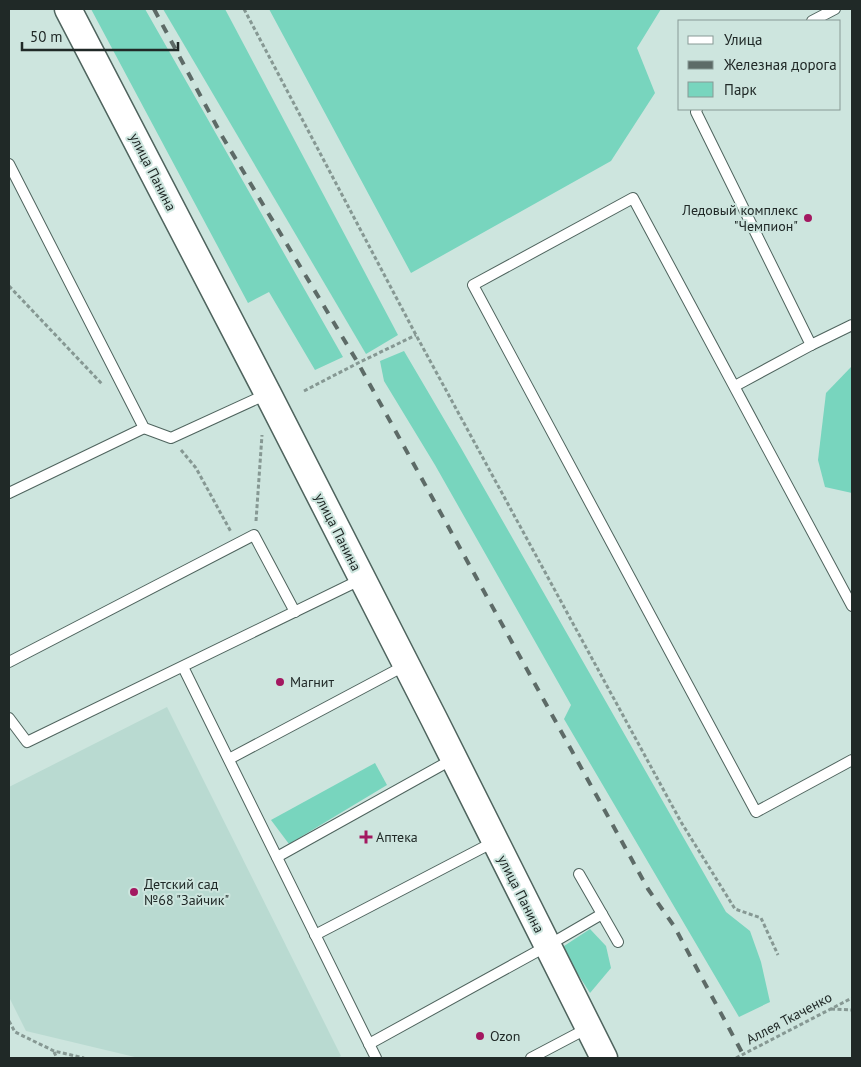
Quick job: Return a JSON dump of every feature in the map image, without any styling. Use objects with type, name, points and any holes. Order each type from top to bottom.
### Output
[{"type":"street","name":"улица Панина","points":[[68,9],[454,758],[604,1058]]},
{"type":"lane","points":[[814,20],[835,9]]},
{"type":"lane","points":[[697,110],[811,345]]},
{"type":"lane","points":[[9,164],[144,428],[171,438],[268,394]]},
{"type":"lane","points":[[852,606],[633,198],[473,284],[756,812],[852,760]]},
{"type":"lane","points":[[734,386],[852,325]]},
{"type":"lane","points":[[9,493],[144,428]]},
{"type":"lane","points":[[9,662],[254,535],[295,612]]},
{"type":"lane","points":[[9,718],[27,742],[362,579]]},
{"type":"lane","points":[[228,759],[406,665]]},
{"type":"lane","points":[[183,666],[376,1058]]},
{"type":"lane","points":[[277,856],[454,758]]},
{"type":"lane","points":[[315,935],[486,846],[494,840]]},
{"type":"lane","points":[[579,874],[618,942]]},
{"type":"lane","points":[[369,1044],[602,914]]},
{"type":"lane","points":[[531,1058],[588,1027]]},
{"type":"path","points":[[244,9],[416,335],[681,822],[735,909],[761,918],[778,955]]},
{"type":"path","points":[[9,286],[103,385]]},
{"type":"path","points":[[304,391],[416,335]]},
{"type":"path","points":[[254,535],[262,431]]},
{"type":"path","points":[[171,438],[196,468],[238,544]]},
{"type":"path","name":"Аллея Ткаченко","points":[[736,1058],[852,998]]},
{"type":"path","points":[[830,1009],[852,1010]]},
{"type":"path","points":[[9,1020],[15,1032]]},
{"type":"path","points":[[9,1031],[15,1032],[54,1051],[84,1058]]},
{"type":"path","points":[[54,1051],[57,1058]]},
{"type":"shaded area","name":"Детский сад №68 \"Зайчик\"","points":[[167,707],[341,1056],[337,1058],[139,1058],[26,1031],[9,997],[9,787]]},
{"type":"green space","points":[[91,9],[145,9],[343,357],[315,370],[269,292],[248,303]]},
{"type":"green space","points":[[163,9],[225,9],[398,335],[366,354]]},
{"type":"green space","points":[[269,9],[661,9],[637,48],[655,93],[611,161],[411,273]]},
{"type":"green space","points":[[404,351],[726,912],[750,931],[761,962],[770,1002],[739,1017],[564,719],[571,705],[435,465],[384,381],[380,361]]},
{"type":"green space","points":[[852,366],[852,493],[825,487],[818,460],[826,393]]},
{"type":"green space","points":[[375,763],[387,785],[289,844],[271,820]]},
{"type":"green space","points":[[590,929],[606,946],[611,968],[590,993],[561,948]]},
{"type":"railway","points":[[154,9],[222,136],[358,363],[648,889],[674,926],[745,1058]]},
{"type":"place","name":"Ледовый комплекс \"Чемпион\"","points":[[808,218]]},
{"type":"place","name":"Магнит","points":[[280,682]]},
{"type":"place","name":"Аптека","points":[[366,837]]},
{"type":"place","name":"Детский сад №68 \"Зайчик\"","points":[[134,892]]},
{"type":"place","name":"Ozon","points":[[480,1036]]}]
